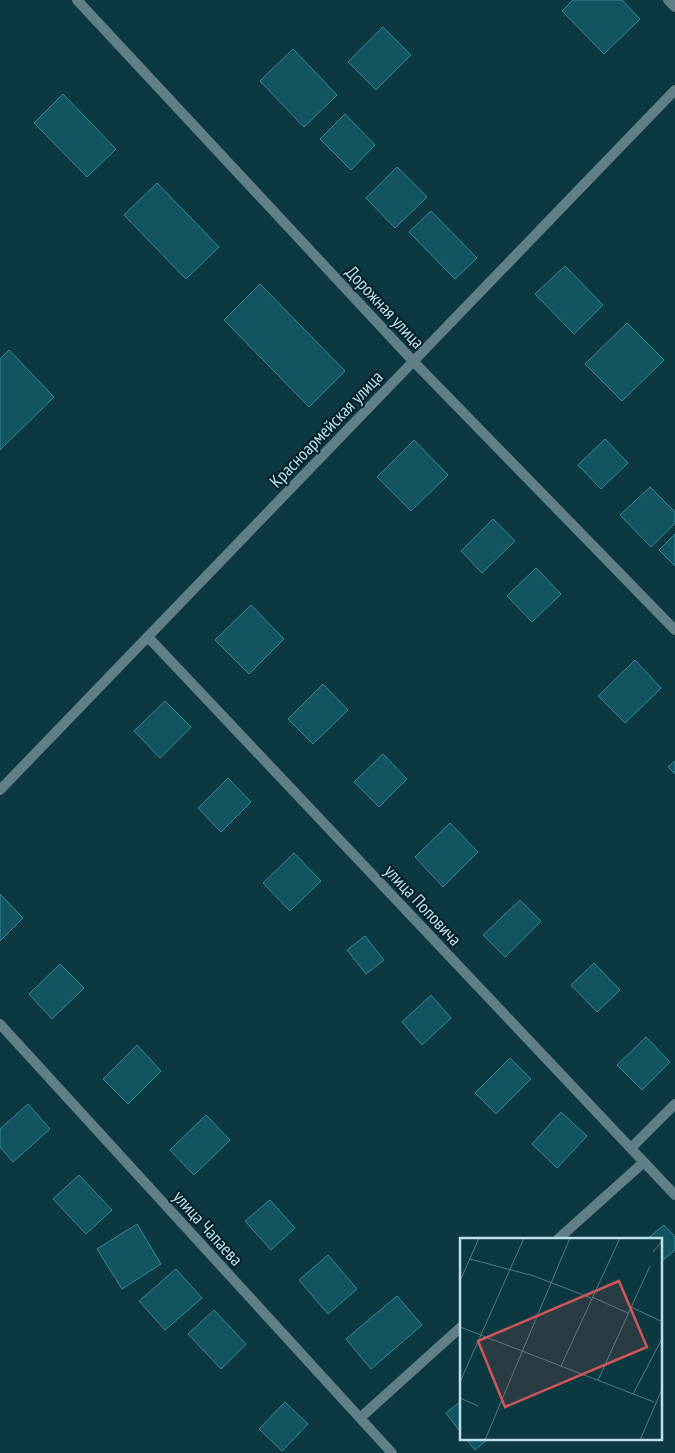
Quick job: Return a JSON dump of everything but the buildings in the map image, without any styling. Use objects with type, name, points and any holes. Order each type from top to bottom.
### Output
[{"type":"street","name":"Дорожная улица","points":[[77,0],[413,362],[675,630]]},
{"type":"street","points":[[668,0],[675,7]]},
{"type":"street","name":"Красноармейская улица","points":[[0,790],[675,90]]},
{"type":"street","name":"улица Поповича","points":[[148,637],[675,1195]]},
{"type":"street","name":"улица Чапаева","points":[[0,1024],[392,1453]]},
{"type":"street","points":[[631,1148],[675,1104]]},
{"type":"street","points":[[559,1238],[644,1162]]},
{"type":"street","points":[[360,1418],[460,1328]]}]
